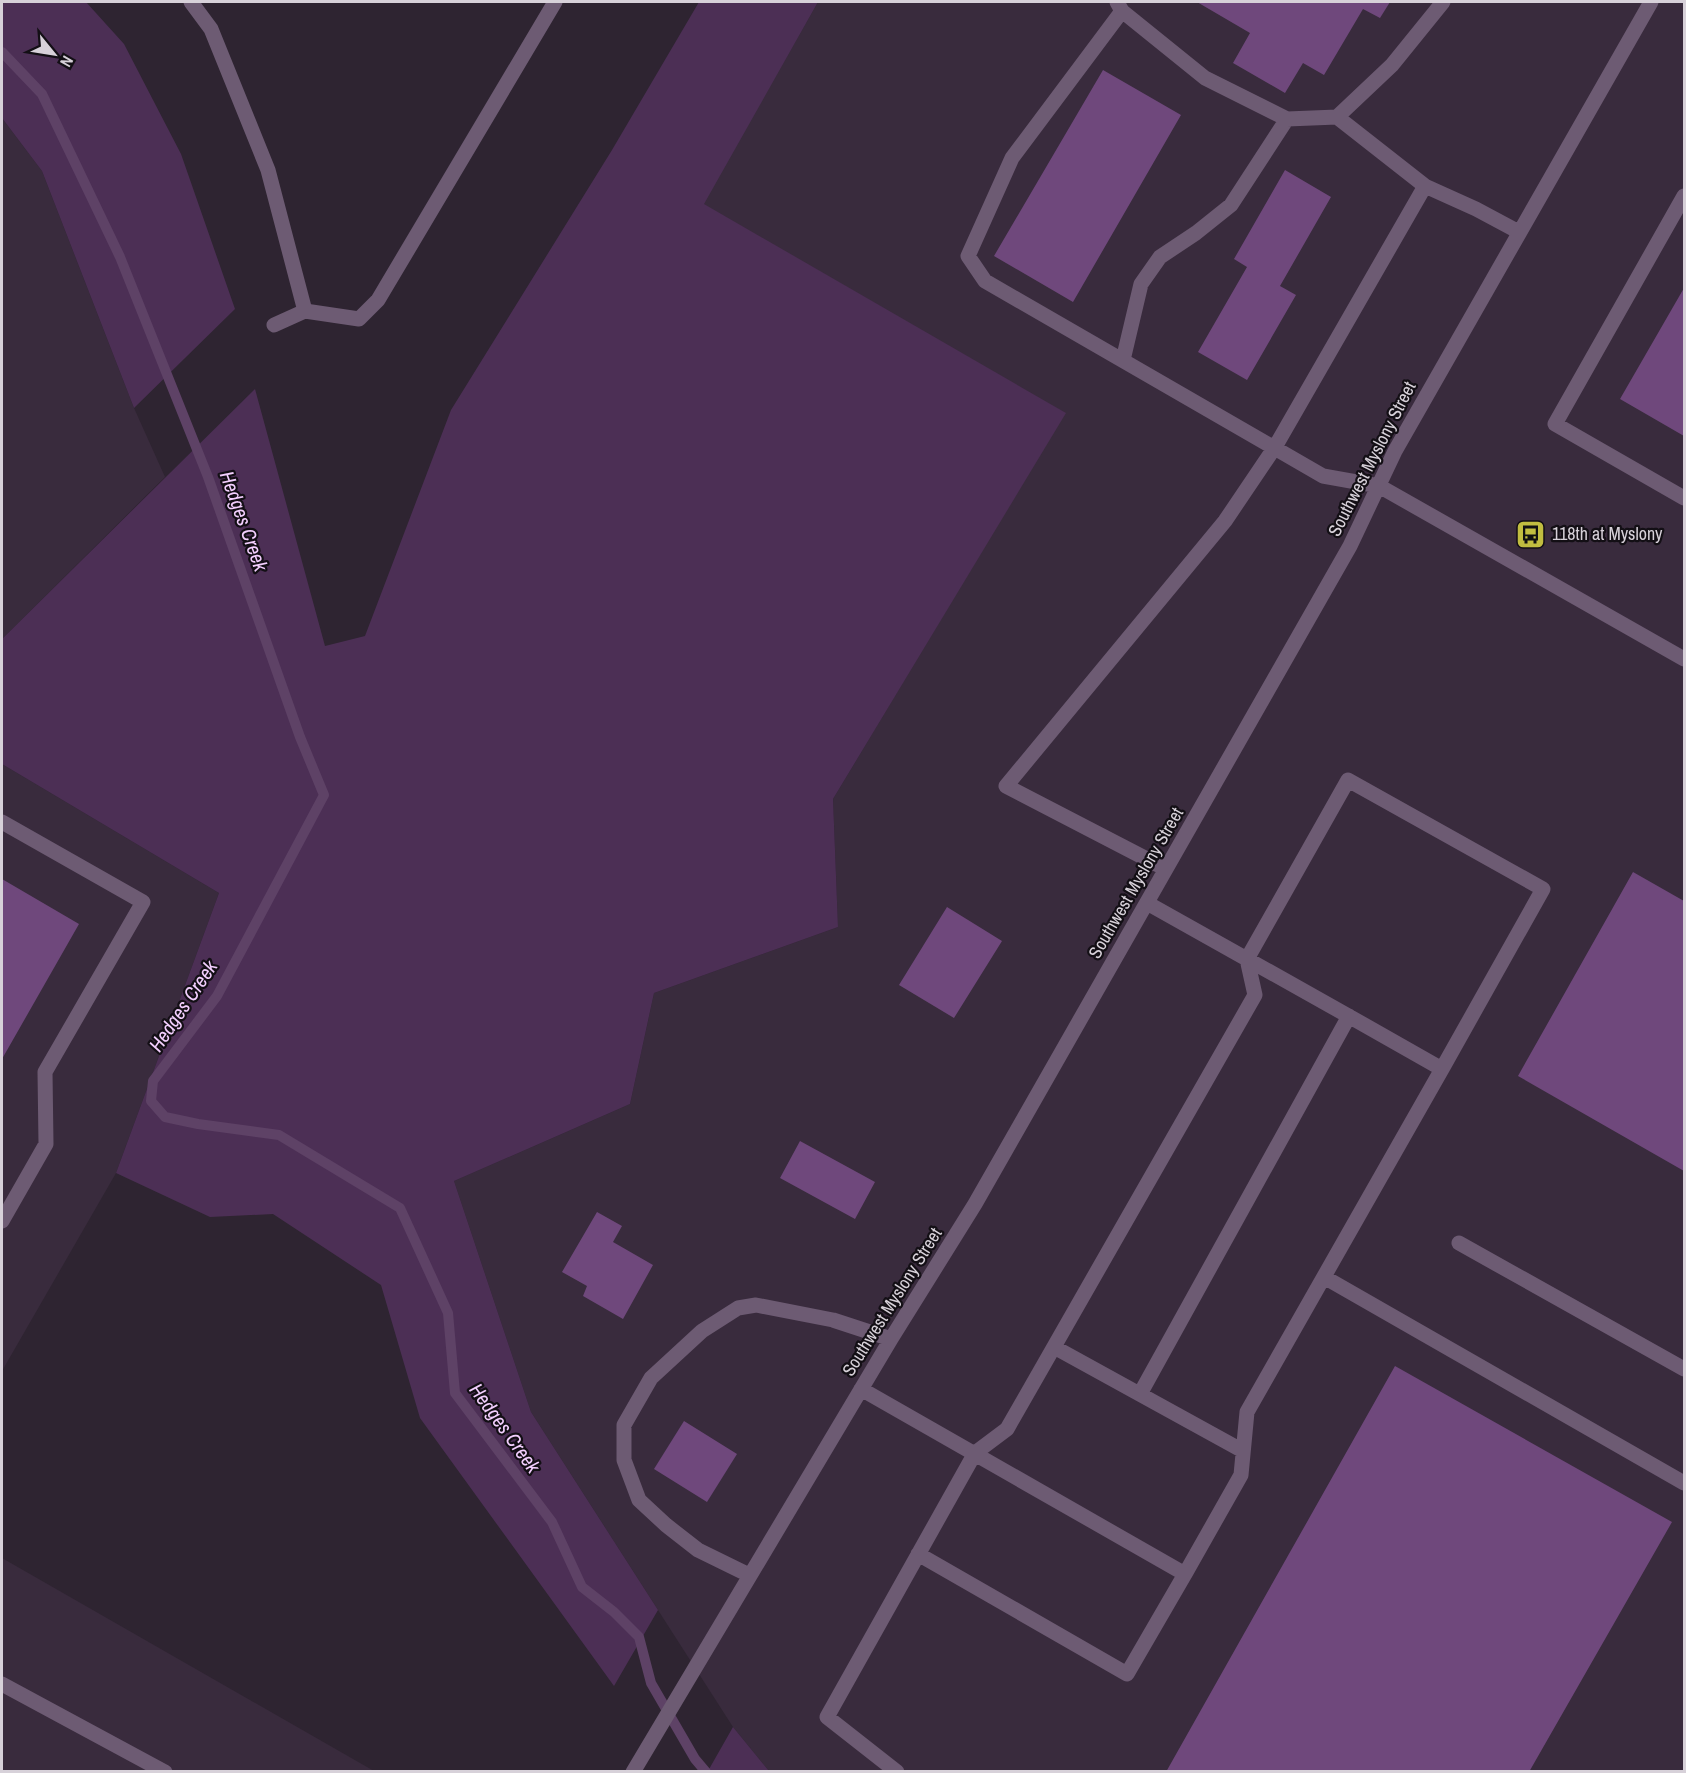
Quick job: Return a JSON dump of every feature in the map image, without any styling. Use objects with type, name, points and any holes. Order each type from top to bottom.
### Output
[{"type":"street","points":[[191,2],[212,29],[267,170],[305,311]]},
{"type":"street","points":[[274,325],[305,311],[358,319],[378,300],[555,2]]},
{"type":"street","points":[[1337,117],[1392,65],[1443,2]]},
{"type":"street","name":"Southwest Myslony Street","points":[[633,1772],[891,1339],[975,1204],[1350,546],[1405,433],[1651,2]]},
{"type":"street","points":[[1519,232],[1425,186],[1337,117],[1287,119],[1205,78],[1120,6],[1012,158],[968,256],[985,281],[1323,476],[1378,486],[1684,659]]},
{"type":"street","points":[[1122,360],[1141,284],[1160,257],[1196,233],[1231,205],[1287,119]]},
{"type":"street","points":[[1166,869],[1006,786],[1225,520],[1275,447],[1425,186]]},
{"type":"street","points":[[1684,196],[1555,424],[1684,498]]},
{"type":"street","points":[[897,1772],[826,1717],[975,1453],[1007,1430],[1255,995],[1247,959],[1348,780],[1543,889],[1247,1413],[1241,1475],[1127,1674],[918,1554]]},
{"type":"street","points":[[2,822],[143,902],[45,1072],[46,1144],[2,1221]]},
{"type":"street","points":[[1147,903],[1442,1069]]},
{"type":"street","points":[[1140,1394],[1348,1016]]},
{"type":"street","points":[[1459,1243],[1684,1369]]},
{"type":"street","points":[[1324,1277],[1684,1483]]},
{"type":"street","points":[[749,1575],[698,1550],[639,1500],[624,1460],[624,1425],[651,1378],[702,1331],[738,1308],[756,1305],[833,1320],[891,1339]]},
{"type":"street","points":[[1054,1347],[1243,1451]]},
{"type":"street","points":[[861,1389],[1185,1574]]},
{"type":"street","points":[[2,1684],[165,1772]]},
{"type":"shaded area","points":[[2,2],[86,2],[124,44],[181,154],[235,309],[134,408],[42,171],[2,118]]},
{"type":"shaded area","points":[[699,2],[818,2],[704,204],[1066,413],[833,799],[838,927],[654,993],[630,1104],[454,1181],[531,1412],[658,1610],[614,1686],[420,1418],[381,1285],[273,1214],[210,1217],[116,1173],[219,893],[2,764],[2,639],[255,389],[325,646],[365,636],[451,410],[612,150]]},
{"type":"shaded area","points":[[818,2],[1684,2],[1684,1771],[769,1771],[733,1727],[531,1412],[454,1181],[630,1104],[654,993],[838,927],[833,799],[1065,413],[703,204]]},
{"type":"shaded area","points":[[2,118],[42,171],[134,408],[165,477],[2,639]]},
{"type":"shaded area","points":[[2,764],[219,893],[116,1173],[2,1371]]},
{"type":"shaded area","points":[[2,1558],[374,1771],[2,1771]]},
{"type":"shaded area","points":[[733,1727],[769,1771],[708,1771]]},
{"type":"building","points":[[1197,2],[1390,2],[1380,18],[1363,9],[1324,75],[1303,63],[1285,93],[1233,63],[1250,33]]},
{"type":"building","points":[[1103,70],[1181,115],[1073,302],[994,256]]},
{"type":"building","points":[[1285,170],[1331,197],[1280,286],[1296,295],[1247,380],[1198,352],[1247,267],[1234,259]]},
{"type":"building","points":[[1684,288],[1684,436],[1620,399]]},
{"type":"building","points":[[1633,872],[1684,901],[1684,1171],[1518,1076]]},
{"type":"building","points":[[2,879],[79,924],[2,1059]]},
{"type":"building","points":[[947,907],[1002,941],[954,1018],[899,985]]},
{"type":"building","points":[[800,1141],[875,1182],[855,1219],[780,1178]]},
{"type":"building","points":[[597,1212],[622,1226],[613,1242],[653,1265],[623,1319],[583,1296],[587,1286],[562,1272]]},
{"type":"building","points":[[1395,1366],[1672,1522],[1529,1772],[1166,1772]]},
{"type":"building","points":[[684,1421],[737,1454],[707,1502],[654,1469]]},
{"type":"waterway","name":"Hedges Creek","points":[[2,52],[42,94],[120,257],[208,477],[300,737],[324,795],[217,996],[153,1081],[151,1101],[165,1117],[279,1135],[400,1208],[448,1313],[455,1393],[552,1522],[582,1587],[614,1612],[639,1637],[651,1683],[695,1759],[706,1772]]},
{"type":"place","name":"118th at Myslony","points":[[1531,534]]}]
